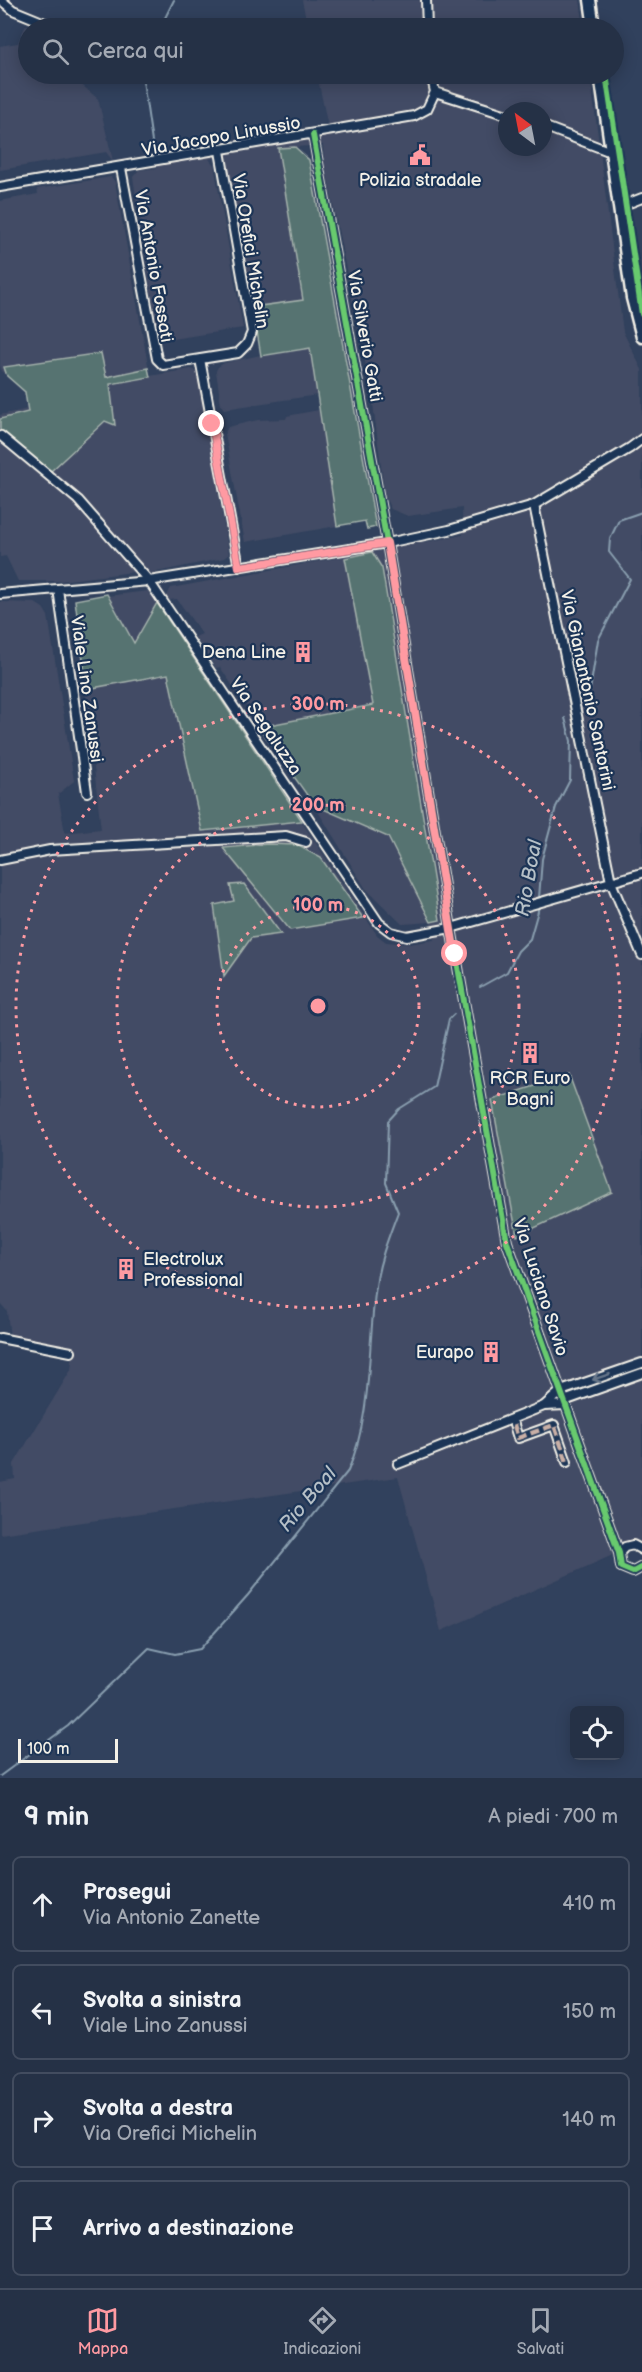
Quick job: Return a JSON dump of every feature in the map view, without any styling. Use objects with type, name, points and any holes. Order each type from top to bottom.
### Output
[{"type":"main road","points":[[590,0],[593,18]]},
{"type":"main road","points":[[601,84],[632,298],[642,337]]},
{"type":"street","points":[[1,0],[12,10],[32,18]]},
{"type":"street","points":[[426,0],[427,18]]},
{"type":"street","points":[[433,84],[435,92],[498,112]]},
{"type":"street","name":"Via Jacopo Linussio","points":[[0,187],[122,168],[414,116],[427,109],[435,92]]},
{"type":"street","points":[[552,129],[611,152]]},
{"type":"street","name":"Via Silverio Gatti","points":[[313,135],[387,543],[451,928]]},
{"type":"street","name":"Via Orefici Michelin","points":[[200,359],[238,353],[248,344],[252,332],[220,151]]},
{"type":"street","name":"Via Antonio Fossati","points":[[122,168],[154,352],[163,365],[200,359]]},
{"type":"street","points":[[619,207],[642,198]]},
{"type":"street","points":[[200,359],[239,567]]},
{"type":"street","name":"Via Segaluzza","points":[[1,436],[78,500],[149,581],[379,923],[391,932],[407,936],[451,928],[642,873]]},
{"type":"street","points":[[0,594],[149,581],[387,543],[449,530],[534,505],[642,439]]},
{"type":"street","points":[[630,448],[642,445]]},
{"type":"street","name":"Via Gianantonio Santorini","points":[[534,505],[611,882],[642,955]]},
{"type":"street","name":"Viale Lino Zanussi","points":[[58,590],[87,792]]},
{"type":"street","points":[[0,860],[50,850],[286,836],[306,842]]},
{"type":"street","name":"Via Luciano Savio","points":[[451,928],[507,1242],[615,1540],[622,1550],[620,1564],[626,1571],[633,1572],[642,1567]]},
{"type":"street","points":[[0,1338],[71,1352]]},
{"type":"street","points":[[544,1406],[561,1391],[642,1363]]},
{"type":"street","points":[[398,1464],[544,1406],[565,1403],[642,1373]]},
{"type":"street","points":[[514,1425],[518,1438],[554,1425],[567,1462]]},
{"type":"street","points":[[622,1550],[641,1548]]},
{"type":"shaded area","points":[[302,0],[580,0],[583,18],[306,18]]},
{"type":"shaded area","points":[[18,43],[18,84],[81,84],[98,99],[113,161],[106,152],[0,170],[0,46]]},
{"type":"shaded area","points":[[319,84],[591,84],[623,332],[642,370],[642,1542],[441,1631],[398,1477],[0,1534],[0,1482],[15,1479],[14,1464],[71,1370],[72,1360],[70,1346],[10,1337],[7,1311],[0,1303],[0,602],[35,603],[43,608],[48,616],[74,781],[58,794],[65,833],[101,829],[75,600],[148,591],[377,935],[386,942],[410,944],[434,940],[431,922],[402,924],[366,889],[314,805],[220,667],[216,668],[195,637],[202,634],[177,599],[169,600],[167,596],[171,588],[463,535],[462,508],[408,516],[391,509],[385,497],[372,396],[324,160],[323,145],[295,147],[309,160],[376,527],[367,529],[365,521],[245,542],[225,433],[228,427],[258,420],[286,419],[287,416],[319,410],[317,395],[224,409],[221,405],[216,371],[218,367],[224,363],[261,355],[227,156],[209,159],[214,165],[243,328],[159,341],[133,177],[139,170],[157,168],[156,155],[328,127]]},
{"type":"shaded area","points":[[111,177],[115,182],[150,376],[191,369],[197,372],[199,377],[229,554],[224,558],[152,573],[133,572],[60,581],[18,581],[6,556],[0,557],[0,415],[28,409],[24,392],[2,371],[0,366],[0,201],[38,194],[37,189]]},
{"type":"green space","points":[[295,147],[309,160],[376,527],[367,529],[365,521],[337,526],[310,348],[261,356],[253,307],[303,300],[278,148]]},
{"type":"green space","points":[[101,353],[106,377],[148,368],[150,377],[110,384],[115,425],[105,421],[51,471],[0,431],[0,419],[28,412],[25,392],[7,376],[4,367]]},
{"type":"green space","points":[[372,552],[382,568],[440,920],[431,922],[388,837],[314,805],[259,727],[373,705],[345,558]]},
{"type":"green space","points":[[107,594],[134,643],[157,603],[302,821],[202,831],[168,674],[87,689],[75,600]]},
{"type":"green space","points":[[268,844],[297,845],[321,858],[363,918],[290,930],[223,848]]},
{"type":"green space","points":[[244,884],[281,934],[251,938],[224,976],[214,905],[234,901],[230,885]]},
{"type":"green space","points":[[569,1075],[612,1192],[517,1236],[492,1100]]},
{"type":"waterway","points":[[165,18],[174,0]]},
{"type":"waterway","points":[[143,84],[152,142]]},
{"type":"waterway","name":"Rio Boal","points":[[587,709],[598,640],[630,579],[609,552],[610,539],[619,520],[642,512]]},
{"type":"waterway","name":"Rio Boal","points":[[480,987],[507,972],[518,951],[530,939],[538,911],[542,859],[556,807],[570,780],[571,741],[565,718]]},
{"type":"waterway","name":"Rio Boal","points":[[0,1776],[68,1726],[149,1648],[175,1654],[200,1649],[248,1595],[348,1471],[362,1426],[377,1277],[398,1212],[386,1183],[388,1121],[399,1109],[434,1087],[449,1019],[454,1014]]},
{"type":"marked path","points":[[514,1425],[518,1438],[554,1425],[567,1462]]},
{"type":"cycle path","points":[[608,84],[642,314]]},
{"type":"cycle path","points":[[313,135],[387,543],[451,928],[507,1242],[619,1553],[621,1567],[633,1572],[642,1567]]},
{"type":"place","name":"Polizia stradale","points":[[420,155]]},
{"type":"place","name":"Dena Line","points":[[303,652]]},
{"type":"place","name":"RCR Euro Bagni","points":[[530,1053]]},
{"type":"place","name":"Electrolux Professional","points":[[126,1269]]},
{"type":"place","name":"Eurapo","points":[[491,1352]]},
{"type":"route","points":[[212,424],[239,567],[387,543],[455,954]]}]
